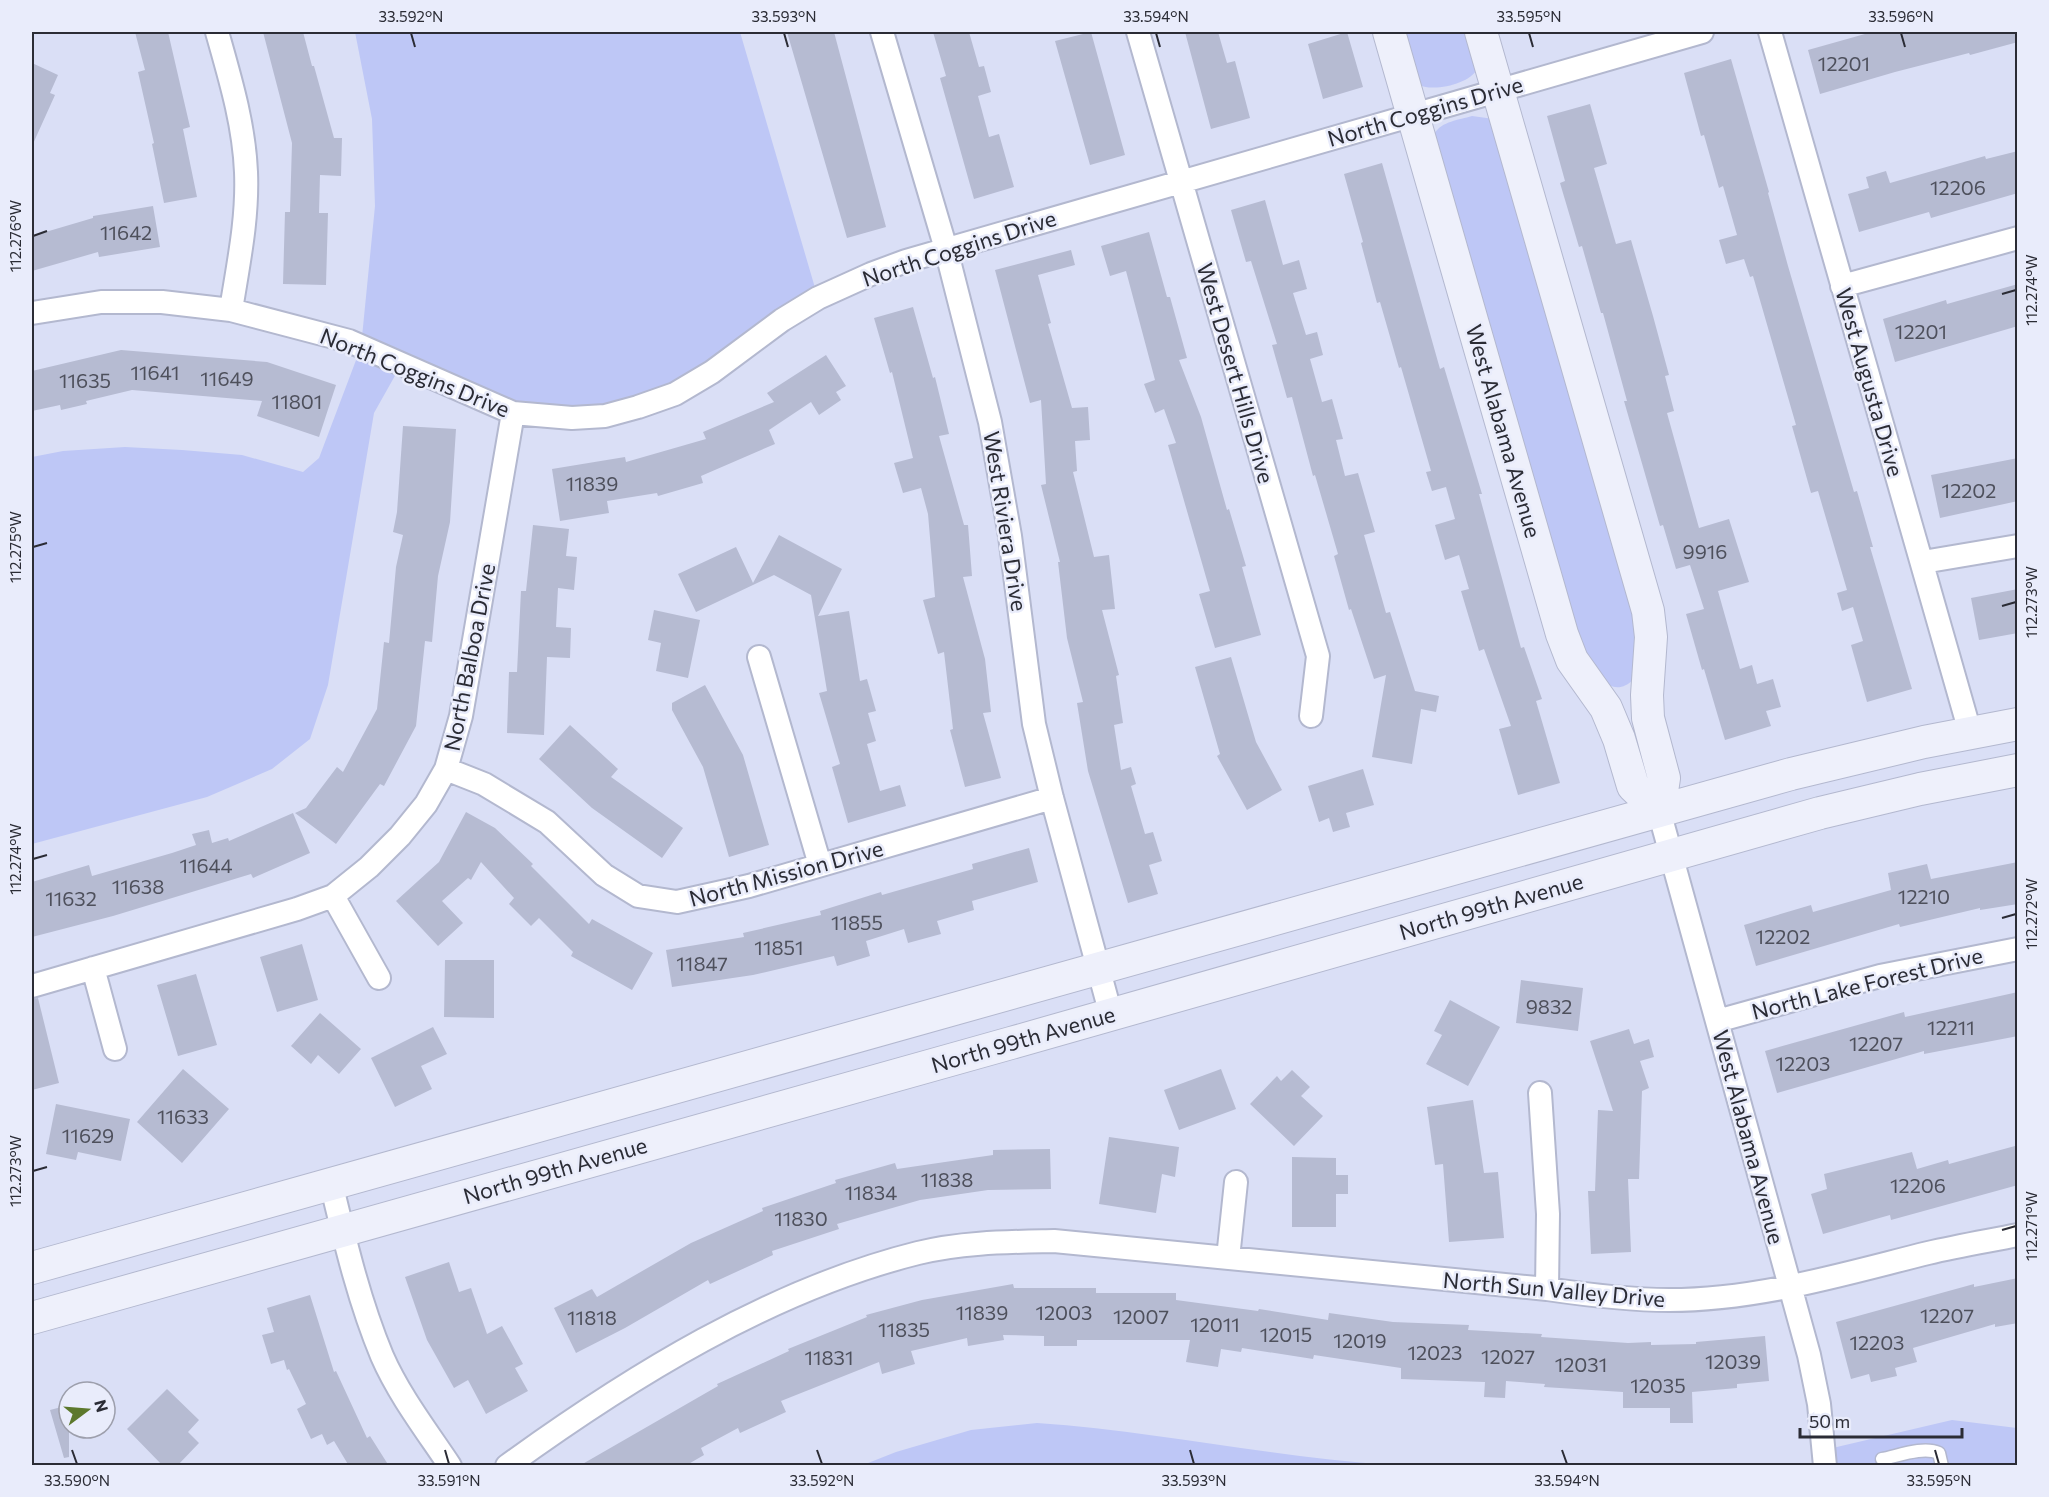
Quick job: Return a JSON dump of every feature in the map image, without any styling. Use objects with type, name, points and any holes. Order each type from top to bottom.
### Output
[{"type":"main road","name":"West Alabama Avenue","points":[[1389,32],[1562,634],[1572,660],[1610,717],[1633,786],[1659,811]]},
{"type":"main road","name":"West Alabama Avenue","points":[[1481,32],[1648,612],[1651,637],[1647,695],[1648,718],[1664,778],[1659,811]]},
{"type":"main road","name":"North 99th Avenue","points":[[32,1268],[1791,774],[1970,732],[2018,724]]},
{"type":"main road","name":"North 99th Avenue","points":[[32,1318],[1820,813],[1920,789],[2018,770]]},
{"type":"street","points":[[217,32],[239,114],[246,172],[244,228],[231,310]]},
{"type":"street","name":"West Riviera Drive","points":[[882,32],[946,249],[990,422],[1014,560],[1034,724],[1111,1015]]},
{"type":"street","name":"West Desert Hills Drive","points":[[1138,32],[1318,656],[1311,716]]},
{"type":"street","name":"North Coggins Drive","points":[[32,314],[101,302],[162,302],[231,310],[350,341],[513,413],[572,418],[605,416],[638,408],[675,394],[712,372],[782,320],[818,298],[871,274],[946,249],[1702,32]]},
{"type":"street","name":"West Augusta Drive","points":[[1770,32],[1970,732]]},
{"type":"street","points":[[1842,286],[2018,238]]},
{"type":"street","name":"North Balboa Drive","points":[[32,986],[297,909],[333,896],[369,867],[400,836],[426,804],[446,769],[461,716],[513,413]]},
{"type":"street","points":[[1923,562],[2018,546]]},
{"type":"street","points":[[759,657],[820,865]]},
{"type":"street","name":"North Mission Drive","points":[[446,769],[484,784],[547,822],[604,874],[638,896],[677,902],[749,886],[1052,798]]},
{"type":"street","name":"West Alabama Avenue","points":[[1659,811],[1809,1355],[1819,1404],[1826,1466]]},
{"type":"street","points":[[333,896],[380,978]]},
{"type":"street","name":"North Lake Forest Drive","points":[[1717,1021],[1880,976],[2018,949]]},
{"type":"street","points":[[93,968],[115,1049]]},
{"type":"street","points":[[1540,1093],[1548,1214],[1547,1289]]},
{"type":"street","points":[[1228,1258],[1236,1182]]},
{"type":"street","points":[[331,1183],[369,1322],[382,1357],[400,1392],[450,1466]]},
{"type":"street","name":"North Sun Valley Drive","points":[[507,1466],[686,1348],[816,1286],[920,1252],[961,1246],[1043,1241],[1547,1289],[1611,1298],[1670,1300],[1745,1294],[1791,1287],[1930,1252],[2018,1235]]},
{"type":"lane","points":[[1882,1459],[1935,1451],[1939,1453],[1942,1466]]},
{"type":"shaded area","points":[[355,32],[740,32],[818,298],[638,407],[513,413],[401,365],[374,413],[328,685],[310,739],[272,769],[207,797],[32,844],[32,457],[63,451],[125,447],[182,450],[242,455],[303,472],[319,458],[361,347],[375,206],[372,119]]},
{"type":"shaded area","points":[[1398,32],[1470,32],[1477,69],[1467,79],[1450,86],[1432,88],[1417,84]]},
{"type":"shaded area","points":[[1472,116],[1494,119],[1640,622],[1634,679],[1619,687],[1606,683],[1583,658],[1434,134],[1441,126]]},
{"type":"shaded area","points":[[1952,1420],[2017,1428],[2017,1465],[1826,1465],[1824,1450]]},
{"type":"shaded area","points":[[1037,1423],[1390,1465],[863,1465],[896,1452],[971,1430]]},
{"type":"building","points":[[135,32],[168,32],[190,127],[183,129],[197,197],[164,203],[152,144],[154,143],[138,72],[145,70]]},
{"type":"building","points":[[263,32],[303,32],[334,138],[342,138],[341,176],[320,175],[319,213],[328,213],[326,285],[283,284],[285,212],[290,212],[292,143]]},
{"type":"building","points":[[787,32],[834,32],[886,227],[847,238]]},
{"type":"building","points":[[933,32],[969,32],[979,67],[984,66],[991,92],[978,96],[989,137],[999,134],[1014,187],[974,199],[940,78],[946,76]]},
{"type":"building","points":[[1091,32],[1125,155],[1090,165],[1055,41]]},
{"type":"building","points":[[1185,32],[1218,32],[1227,63],[1235,61],[1250,118],[1211,129]]},
{"type":"building","points":[[1347,32],[1363,87],[1323,99],[1308,44]]},
{"type":"building","points":[[1872,32],[2018,32],[2018,42],[1895,72],[1820,94],[1808,50]]},
{"type":"building","points":[[1731,59],[1788,266],[1854,492],[1857,491],[1873,547],[1870,547],[1912,689],[1867,702],[1851,645],[1863,641],[1853,607],[1842,611],[1837,593],[1847,590],[1818,491],[1811,493],[1792,426],[1796,425],[1753,276],[1750,277],[1744,259],[1726,264],[1719,240],[1737,235],[1723,186],[1719,188],[1704,135],[1701,136],[1684,73]]},
{"type":"building","points":[[32,63],[58,75],[50,93],[55,95],[32,146]]},
{"type":"building","points":[[1590,104],[1607,164],[1594,168],[1616,244],[1631,240],[1669,375],[1665,376],[1674,411],[1667,413],[1699,528],[1729,519],[1749,582],[1718,591],[1740,669],[1752,665],[1757,684],[1773,679],[1781,707],[1766,711],[1771,726],[1725,740],[1686,614],[1704,609],[1690,565],[1676,569],[1663,525],[1660,526],[1624,401],[1627,401],[1603,313],[1601,313],[1582,246],[1579,247],[1560,183],[1565,181],[1547,116]]},
{"type":"building","points":[[2018,151],[2018,193],[1931,218],[1929,212],[1859,232],[1848,194],[1869,188],[1866,177],[1886,171],[1890,183],[1985,156],[1986,159]]},
{"type":"building","points":[[1382,163],[1440,369],[1444,367],[1482,494],[1479,494],[1521,648],[1524,647],[1542,699],[1536,701],[1560,783],[1518,795],[1499,729],[1511,726],[1484,649],[1479,651],[1461,591],[1469,589],[1459,555],[1445,560],[1435,525],[1455,519],[1446,487],[1432,491],[1426,472],[1431,471],[1401,367],[1399,368],[1380,302],[1377,303],[1344,174]]},
{"type":"building","points":[[1265,200],[1283,265],[1299,260],[1307,289],[1293,293],[1306,335],[1317,332],[1323,355],[1310,359],[1322,402],[1332,399],[1343,439],[1336,440],[1345,476],[1358,473],[1375,532],[1364,535],[1386,613],[1390,612],[1415,691],[1439,696],[1436,712],[1421,709],[1412,764],[1372,757],[1386,675],[1374,679],[1351,609],[1349,610],[1334,556],[1338,554],[1315,475],[1313,476],[1292,397],[1287,398],[1272,345],[1277,344],[1251,261],[1246,262],[1231,210]]},
{"type":"building","points":[[153,206],[160,247],[99,257],[98,252],[32,271],[32,236],[93,218],[93,216]]},
{"type":"building","points":[[1149,232],[1187,358],[1179,360],[1201,417],[1227,510],[1229,509],[1246,566],[1242,567],[1261,635],[1215,648],[1199,594],[1210,591],[1168,445],[1176,443],[1164,409],[1155,413],[1144,384],[1155,380],[1126,271],[1110,276],[1101,246]]},
{"type":"building","points":[[1071,250],[1075,265],[1038,275],[1051,323],[1048,324],[1072,408],[1088,407],[1090,440],[1075,441],[1077,471],[1073,472],[1094,557],[1109,555],[1115,609],[1102,610],[1119,675],[1116,676],[1123,723],[1114,725],[1121,770],[1131,767],[1136,784],[1131,786],[1145,834],[1153,832],[1162,861],[1149,865],[1158,894],[1128,903],[1088,771],[1077,703],[1083,702],[1067,638],[1058,562],[1060,562],[1041,485],[1046,484],[1041,400],[1030,403],[995,270]]},
{"type":"building","points":[[2018,284],[2018,326],[1895,362],[1883,319],[1946,300],[1947,304]]},
{"type":"building","points":[[913,307],[933,378],[935,377],[949,434],[939,436],[964,525],[968,525],[972,576],[963,577],[985,659],[991,712],[983,713],[1001,778],[965,787],[950,730],[953,729],[944,652],[938,654],[923,600],[935,597],[928,514],[921,488],[903,493],[894,463],[913,458],[892,372],[890,373],[874,318]]},
{"type":"building","points":[[121,350],[267,362],[336,385],[319,437],[257,416],[262,401],[132,390],[86,401],[87,404],[61,410],[60,405],[32,411],[32,371]]},
{"type":"building","points":[[826,355],[846,386],[836,392],[841,400],[819,415],[811,402],[769,430],[775,444],[701,476],[703,483],[658,496],[657,493],[607,501],[609,513],[560,521],[552,469],[625,457],[626,462],[706,439],[703,432],[774,402],[767,393]]},
{"type":"building","points":[[403,426],[456,429],[450,522],[438,576],[432,642],[425,641],[416,726],[384,786],[380,784],[336,844],[295,813],[306,808],[337,767],[343,772],[377,709],[384,642],[389,643],[396,567],[403,535],[393,532],[397,512]]},
{"type":"building","points":[[2018,458],[2018,501],[1940,518],[1931,475]]},
{"type":"building","points":[[533,525],[569,529],[566,556],[577,557],[574,590],[558,588],[556,627],[571,628],[570,658],[547,657],[544,735],[507,733],[509,672],[517,672],[521,591],[526,591]]},
{"type":"building","points":[[779,535],[842,569],[818,616],[849,611],[860,681],[867,679],[876,711],[868,713],[876,741],[867,744],[880,791],[900,785],[906,806],[848,823],[832,767],[840,764],[819,693],[827,691],[811,595],[774,575],[696,612],[678,574],[736,547],[753,583]]},
{"type":"building","points":[[2018,589],[2018,633],[1979,640],[1971,598]]},
{"type":"building","points":[[654,610],[700,620],[688,678],[656,671],[661,643],[648,640]]},
{"type":"building","points":[[1231,657],[1256,742],[1282,790],[1247,810],[1217,756],[1220,754],[1195,667]]},
{"type":"building","points":[[705,685],[743,755],[769,845],[729,857],[703,767],[672,710],[672,703]]},
{"type":"building","points":[[570,725],[618,769],[611,777],[683,828],[662,858],[592,808],[539,759]]},
{"type":"building","points":[[1363,769],[1374,805],[1346,813],[1350,827],[1333,832],[1329,818],[1319,822],[1308,786]]},
{"type":"building","points":[[466,812],[495,828],[533,864],[531,866],[589,924],[592,919],[653,953],[632,990],[571,956],[573,952],[539,918],[531,926],[509,904],[514,898],[481,862],[471,880],[468,878],[442,901],[463,923],[438,946],[396,901],[439,862]]},
{"type":"building","points":[[293,813],[310,853],[253,878],[251,874],[113,916],[32,937],[32,882],[89,865],[92,876],[172,853],[196,845],[192,834],[209,830],[212,843],[228,838],[229,841]]},
{"type":"building","points":[[1029,848],[1038,882],[972,901],[974,910],[937,921],[941,934],[908,943],[904,929],[866,941],[870,956],[837,966],[834,956],[753,975],[672,987],[666,950],[744,937],[743,933],[821,915],[820,911],[881,892],[882,895],[973,869],[972,864]]},
{"type":"building","points":[[2018,862],[2018,904],[1980,910],[1980,908],[1900,927],[1899,924],[1756,966],[1744,925],[1811,905],[1813,912],[1891,890],[1888,873],[1927,864],[1931,879]]},
{"type":"building","points":[[302,944],[318,1000],[277,1012],[260,957]]},
{"type":"building","points":[[445,960],[494,960],[494,1018],[444,1017]]},
{"type":"building","points":[[196,974],[217,1045],[178,1056],[157,985]]},
{"type":"building","points":[[1521,980],[1583,988],[1578,1031],[1516,1023]]},
{"type":"building","points":[[2018,992],[2018,1036],[1924,1054],[1924,1051],[1777,1093],[1765,1051],[1904,1012],[1905,1017]]},
{"type":"building","points":[[38,998],[59,1083],[32,1090],[32,999]]},
{"type":"building","points":[[1450,1000],[1500,1027],[1468,1086],[1426,1064],[1442,1035],[1434,1031]]},
{"type":"building","points":[[320,1013],[361,1049],[339,1074],[318,1055],[311,1064],[291,1046]]},
{"type":"building","points":[[433,1027],[447,1054],[421,1066],[432,1089],[395,1107],[371,1058]]},
{"type":"building","points":[[1629,1029],[1634,1044],[1649,1039],[1654,1057],[1640,1061],[1649,1088],[1642,1091],[1639,1179],[1628,1179],[1631,1252],[1591,1254],[1588,1191],[1595,1191],[1598,1110],[1613,1111],[1590,1041]]},
{"type":"building","points":[[183,1069],[229,1109],[182,1163],[137,1122]]},
{"type":"building","points":[[1221,1069],[1236,1109],[1179,1130],[1164,1090]]},
{"type":"building","points":[[1292,1070],[1310,1087],[1301,1096],[1323,1116],[1294,1146],[1250,1104],[1277,1076],[1281,1081]]},
{"type":"building","points":[[1473,1100],[1484,1173],[1498,1172],[1504,1238],[1449,1242],[1443,1164],[1435,1165],[1427,1107]]},
{"type":"building","points":[[56,1104],[130,1119],[121,1161],[78,1152],[76,1160],[46,1154]]},
{"type":"building","points":[[1109,1137],[1179,1147],[1175,1177],[1162,1174],[1156,1213],[1099,1204]]},
{"type":"building","points":[[2015,1146],[2018,1156],[2018,1185],[1891,1220],[1890,1215],[1823,1234],[1811,1194],[1827,1189],[1824,1174],[1912,1152],[1917,1169],[1948,1160],[1949,1164]]},
{"type":"building","points":[[1050,1149],[1051,1189],[988,1190],[920,1200],[837,1224],[839,1229],[772,1251],[773,1255],[710,1284],[708,1280],[625,1328],[576,1353],[554,1308],[592,1289],[597,1297],[691,1243],[763,1211],[762,1208],[836,1183],[835,1180],[895,1163],[897,1169],[993,1155],[993,1150]]},
{"type":"building","points":[[1292,1157],[1336,1158],[1336,1175],[1348,1175],[1348,1194],[1336,1194],[1336,1227],[1292,1227]]},
{"type":"building","points":[[449,1262],[459,1292],[471,1288],[487,1334],[502,1326],[523,1364],[515,1368],[528,1391],[486,1414],[468,1380],[454,1388],[427,1340],[405,1277]]},
{"type":"building","points":[[2018,1278],[2018,1323],[1995,1327],[1995,1324],[1913,1348],[1917,1362],[1895,1368],[1897,1376],[1871,1382],[1869,1374],[1851,1379],[1836,1322],[1974,1284],[1974,1287]]},
{"type":"building","points":[[1013,1284],[1014,1288],[1096,1288],[1096,1293],[1176,1293],[1176,1300],[1258,1311],[1259,1309],[1328,1320],[1329,1313],[1393,1322],[1469,1325],[1468,1330],[1542,1334],[1541,1337],[1628,1343],[1651,1342],[1651,1345],[1696,1344],[1696,1342],[1765,1336],[1769,1381],[1737,1384],[1737,1388],[1692,1392],[1693,1423],[1670,1423],[1670,1408],[1623,1408],[1623,1392],[1544,1387],[1545,1384],[1506,1381],[1505,1398],[1484,1397],[1485,1382],[1401,1379],[1401,1368],[1314,1355],[1313,1359],[1242,1348],[1241,1352],[1221,1349],[1218,1367],[1186,1362],[1190,1340],[1077,1340],[1077,1346],[1044,1346],[1044,1336],[1003,1335],[1004,1340],[968,1346],[967,1338],[911,1351],[915,1364],[882,1374],[879,1362],[781,1401],[786,1412],[740,1433],[738,1428],[701,1448],[704,1455],[685,1466],[579,1466],[718,1386],[717,1384],[789,1351],[788,1349],[867,1317],[866,1315],[922,1300]]},
{"type":"building","points":[[310,1295],[334,1372],[336,1371],[367,1438],[370,1436],[389,1466],[349,1466],[334,1441],[327,1445],[322,1434],[311,1439],[297,1409],[306,1404],[289,1369],[287,1370],[284,1360],[271,1364],[262,1335],[274,1332],[267,1308]]},
{"type":"building","points":[[167,1389],[199,1420],[188,1432],[199,1443],[177,1466],[163,1466],[127,1429]]},
{"type":"building","points":[[57,1408],[57,1434],[50,1410]]},
{"type":"building","points":[[59,1440],[69,1440],[69,1457],[64,1458]]}]
